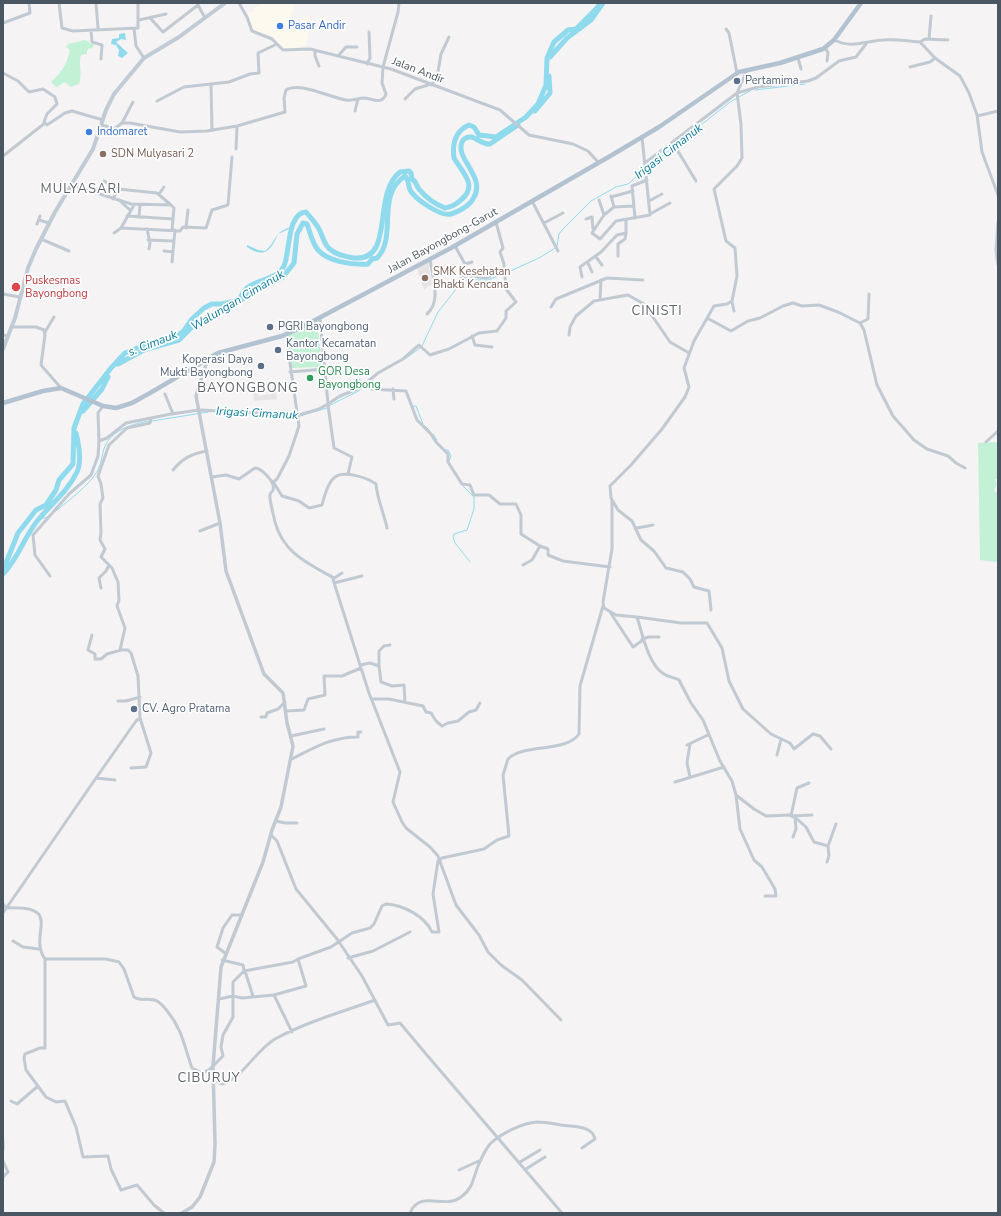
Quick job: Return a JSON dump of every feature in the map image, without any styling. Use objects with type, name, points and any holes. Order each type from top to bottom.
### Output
[{"type":"main road","points":[[3,349],[6,335],[11,327],[28,268],[61,201],[93,149],[103,123],[106,110],[114,94],[144,58],[179,37],[225,3]]},
{"type":"main road","name":"Jalan Bayongbong-Garut","points":[[61,388],[101,405],[116,408],[161,387],[218,353],[286,335],[320,319],[455,246],[642,137],[737,73],[798,58],[826,47],[834,40],[861,3]]},
{"type":"main road","points":[[3,403],[43,391],[61,388]]},
{"type":"street","points":[[3,23],[30,13],[29,3]]},
{"type":"street","points":[[59,3],[63,28],[73,31],[98,28],[139,27],[138,3]]},
{"type":"street","points":[[96,3],[98,28]]},
{"type":"street","name":"Jalan Andir","points":[[239,3],[247,17],[252,31],[272,39],[281,48],[287,51],[304,48],[383,67],[500,110],[532,136],[563,141],[584,148],[592,154],[598,162]]},
{"type":"street","points":[[122,123],[180,132],[212,130],[237,126],[285,112],[284,95],[288,88],[314,91],[344,100],[358,99],[378,101],[384,98],[386,94],[382,83],[383,67],[398,12],[399,3]]},
{"type":"street","points":[[150,18],[163,32],[198,4],[205,18]]},
{"type":"street","points":[[139,20],[166,14]]},
{"type":"street","points":[[929,39],[931,16]]},
{"type":"street","points":[[134,28],[136,46],[144,58]]},
{"type":"street","points":[[726,29],[729,33],[737,73]]},
{"type":"street","points":[[91,30],[92,42],[102,45],[101,59]]},
{"type":"street","points":[[368,32],[370,58],[368,64]]},
{"type":"street","points":[[405,99],[419,87],[430,85],[437,78],[441,54],[449,37]]},
{"type":"street","points":[[834,40],[845,44],[864,44],[883,40],[920,42],[929,39],[948,40]]},
{"type":"street","points":[[920,42],[935,58],[960,76],[970,94],[977,116],[982,152],[998,195]]},
{"type":"street","points":[[156,101],[184,87],[229,82],[250,74],[259,73],[258,53],[278,44]]},
{"type":"street","points":[[645,164],[674,144],[737,95],[808,81],[816,78],[833,64],[844,59],[856,57],[864,44]]},
{"type":"street","points":[[338,56],[347,47],[357,47]]},
{"type":"street","points":[[826,47],[828,53],[827,61]]},
{"type":"street","points":[[315,51],[315,56],[319,66]]},
{"type":"street","points":[[798,58],[801,69]]},
{"type":"street","points":[[910,67],[930,62],[935,58]]},
{"type":"street","points":[[734,311],[732,302],[737,276],[734,248],[726,241],[716,204],[714,189],[737,166],[742,158],[741,115],[737,95],[747,70]]},
{"type":"street","points":[[3,73],[18,81],[29,92],[43,88],[55,97],[57,104],[45,117],[45,123]]},
{"type":"street","points":[[211,84],[212,130]]},
{"type":"street","points":[[355,111],[358,99]]},
{"type":"street","points":[[3,156],[45,123],[49,125],[65,113],[72,111],[114,128],[122,123],[133,102]]},
{"type":"street","points":[[977,116],[998,111]]},
{"type":"street","points":[[236,149],[237,126]]},
{"type":"street","points":[[642,137],[650,214]]},
{"type":"street","points":[[674,144],[696,181]]},
{"type":"street","points":[[121,228],[180,231],[182,227],[206,228],[212,210],[227,206],[232,157]]},
{"type":"street","points":[[636,218],[633,184],[647,180]]},
{"type":"street","points":[[104,181],[118,189],[159,194],[174,208],[174,241],[172,262]]},
{"type":"street","points":[[72,185],[102,193],[120,202],[140,205],[171,205]]},
{"type":"street","points":[[159,194],[164,187]]},
{"type":"street","points":[[113,199],[118,189]]},
{"type":"street","points":[[614,207],[610,196],[633,191]]},
{"type":"street","points":[[649,201],[662,194]]},
{"type":"street","points":[[599,200],[604,215]]},
{"type":"street","points":[[532,201],[558,251]]},
{"type":"street","points":[[120,202],[130,210]]},
{"type":"street","points":[[586,219],[592,217],[592,232],[600,239],[615,222],[649,216],[670,203]]},
{"type":"street","points":[[114,233],[121,228],[134,204]]},
{"type":"street","points":[[139,217],[140,205]]},
{"type":"street","points":[[593,229],[604,215],[614,207],[634,206]]},
{"type":"street","points":[[186,228],[188,210]]},
{"type":"street","points":[[544,223],[563,213]]},
{"type":"street","points":[[127,216],[173,219]]},
{"type":"street","points":[[37,224],[39,218],[49,223]]},
{"type":"street","points":[[618,256],[618,244],[625,239],[626,219]]},
{"type":"street","points":[[50,576],[35,555],[32,535],[69,494],[102,466],[106,448],[127,428],[173,414],[199,411],[299,416],[328,406],[340,396],[365,384],[378,373],[403,359],[420,345],[430,356],[449,349],[472,336],[485,331],[497,331],[506,318],[506,311],[516,304],[516,302],[506,290],[500,252],[503,248],[496,222]]},
{"type":"street","points":[[998,222],[996,250],[998,265]]},
{"type":"street","points":[[147,229],[148,240],[150,243],[149,249]]},
{"type":"street","points":[[582,277],[579,268],[596,257],[617,235],[626,233]]},
{"type":"street","points":[[41,239],[69,250]]},
{"type":"street","points":[[148,240],[174,241]]},
{"type":"street","points":[[455,246],[465,264],[472,262]]},
{"type":"street","points":[[164,251],[173,252]]},
{"type":"street","points":[[596,257],[602,265]]},
{"type":"street","points":[[427,314],[433,309],[436,300],[430,260]]},
{"type":"street","points":[[588,263],[592,272]]},
{"type":"street","points":[[461,278],[468,276],[487,278],[504,270]]},
{"type":"street","points":[[551,306],[556,299],[601,280],[612,277],[643,280]]},
{"type":"street","points":[[600,300],[601,280]]},
{"type":"street","points":[[3,294],[20,297]]},
{"type":"street","points":[[860,323],[868,319],[869,294]]},
{"type":"street","points":[[569,335],[570,327],[578,314],[594,301],[623,295],[638,300],[645,306],[670,342],[689,353]]},
{"type":"street","points":[[711,610],[709,591],[694,587],[690,579],[683,572],[666,568],[652,549],[641,540],[637,528],[632,521],[618,510],[612,501],[610,495],[610,484],[646,448],[689,390],[684,368],[694,341],[714,306],[732,302]]},
{"type":"street","points":[[707,318],[731,331],[748,320],[760,318],[782,306],[793,303],[802,306],[819,305],[860,323],[864,330],[877,385],[893,416],[914,440],[927,449],[948,456],[965,468]]},
{"type":"street","points":[[54,317],[45,332],[41,363],[43,369],[61,388]]},
{"type":"street","points":[[320,319],[328,406],[334,448],[352,457],[348,474]]},
{"type":"street","points":[[11,327],[40,327],[45,332]]},
{"type":"street","points":[[286,335],[290,372],[299,416],[298,431],[293,448],[273,483],[274,488],[270,496],[275,522],[284,541],[294,555],[334,578]]},
{"type":"street","points":[[472,336],[476,345],[492,347]]},
{"type":"street","points":[[182,1213],[192,1207],[200,1197],[214,1162],[213,1066],[222,960],[263,862],[281,807],[292,759],[293,743],[285,702],[279,688],[264,674],[225,567],[220,524],[197,393],[209,357]]},
{"type":"street","points":[[290,372],[324,369]]},
{"type":"street","points":[[365,384],[371,389],[393,389],[406,391],[417,420],[448,454],[448,462],[462,484],[470,485],[474,495],[488,495],[500,504],[516,504],[521,515],[521,534],[548,550],[548,555],[563,561],[610,567]]},
{"type":"street","points":[[393,389],[394,399]]},
{"type":"street","points":[[165,394],[173,414]]},
{"type":"street","points":[[101,405],[98,413],[99,441],[95,473],[101,484],[103,498],[100,504],[100,540],[105,549],[101,555],[109,565],[118,582],[119,600],[117,606],[125,628],[121,641],[121,650]]},
{"type":"street","points":[[99,441],[107,438],[126,423],[151,420]]},
{"type":"street","points":[[986,442],[998,431]]},
{"type":"street","points":[[174,470],[183,459],[193,454],[207,451]]},
{"type":"street","points":[[212,477],[226,475],[239,479],[257,468],[273,483],[283,497],[299,501],[308,508],[320,507],[334,478],[337,476],[348,474],[367,478],[376,484],[377,496],[384,512],[387,528]]},
{"type":"street","points":[[440,859],[484,849],[497,840],[509,836],[503,775],[505,764],[510,756],[568,742],[577,738],[579,734],[580,686],[603,606],[610,567],[613,542],[612,501]]},
{"type":"street","points":[[200,531],[220,524]]},
{"type":"street","points":[[637,528],[653,525]]},
{"type":"street","points":[[523,565],[532,560],[540,546]]},
{"type":"street","points":[[101,588],[99,578],[106,571],[109,565]]},
{"type":"street","points":[[334,578],[342,573]]},
{"type":"street","points":[[334,583],[362,576]]},
{"type":"street","points":[[334,578],[334,583],[371,699],[400,772],[394,802],[399,817],[406,828],[430,846],[440,859],[456,905],[479,935],[488,952],[501,965],[522,980],[561,1020]]},
{"type":"street","points":[[603,606],[616,615],[683,623],[707,623],[722,648],[730,681],[743,709],[771,734],[790,743],[795,750],[811,735],[816,734],[822,738],[831,749]]},
{"type":"street","points":[[610,612],[633,647],[649,636],[659,637]]},
{"type":"street","points":[[637,617],[648,653],[661,672],[679,680],[691,703],[703,720],[708,735],[729,775],[736,795],[740,829],[754,860],[762,867],[775,889],[776,896],[765,896]]},
{"type":"street","points":[[92,636],[88,650],[95,654],[96,659],[101,659],[107,654],[121,650],[128,650],[131,653],[138,676],[140,718],[150,754],[146,767],[131,768]]},
{"type":"street","points":[[390,645],[384,646],[380,651],[379,666],[381,682],[390,685],[404,686],[405,702]]},
{"type":"street","points":[[286,711],[304,710],[308,699],[325,695],[324,676],[342,676],[370,663],[379,666]]},
{"type":"street","points":[[118,701],[126,701],[140,697]]},
{"type":"street","points":[[371,699],[405,702],[423,706],[426,712],[431,713],[436,721],[442,726],[460,720],[469,712],[476,710],[480,703]]},
{"type":"street","points":[[261,716],[266,717],[267,713],[278,709],[285,702]]},
{"type":"street","points":[[3,913],[136,720],[140,718]]},
{"type":"street","points":[[291,736],[324,729]]},
{"type":"street","points":[[292,759],[322,743],[332,742],[337,738],[358,737],[358,732],[361,732]]},
{"type":"street","points":[[690,777],[687,763],[688,744],[708,735]]},
{"type":"street","points":[[776,755],[781,739]]},
{"type":"street","points":[[675,782],[716,771],[724,767]]},
{"type":"street","points":[[96,778],[115,780]]},
{"type":"street","points":[[791,816],[797,788],[809,783]]},
{"type":"street","points":[[736,795],[766,816],[812,815]]},
{"type":"street","points":[[791,816],[806,827],[814,842],[828,846]]},
{"type":"street","points":[[793,837],[796,829],[795,818]]},
{"type":"street","points":[[276,821],[297,823]]},
{"type":"street","points":[[827,862],[829,856],[828,846],[836,824]]},
{"type":"street","points":[[271,835],[277,841],[296,889],[334,935],[348,958],[362,976],[388,1024],[400,1023],[562,1213]]},
{"type":"street","points":[[45,959],[106,959],[119,962],[124,969],[134,997],[140,1000],[152,999],[159,1002],[173,1018],[183,1037],[192,1068],[204,1074],[222,1056],[221,1044],[223,1035],[233,1017],[234,980],[244,971],[293,962],[298,958],[327,949],[352,933],[370,928],[374,924],[382,906],[387,904],[415,913],[424,919],[432,932],[439,932],[433,894],[437,865],[440,859]]},
{"type":"street","points":[[3,904],[6,908]]},
{"type":"street","points":[[6,908],[26,908],[38,914],[42,922],[39,949],[45,959],[45,1048],[27,1052],[24,1058],[26,1070],[48,1098],[56,1102],[64,1101],[69,1108],[76,1127],[83,1157],[108,1156],[111,1170],[120,1190],[137,1185],[154,1205],[164,1213]]},
{"type":"street","points":[[225,953],[217,947],[223,928],[232,915],[242,915]]},
{"type":"street","points":[[348,958],[373,951],[410,932]]},
{"type":"street","points":[[12,941],[22,947],[39,949]]},
{"type":"street","points":[[219,999],[233,996],[242,998],[253,996],[258,998],[306,986],[298,958]]},
{"type":"street","points":[[222,960],[243,966],[253,996]]},
{"type":"street","points":[[274,995],[292,1032]]},
{"type":"street","points":[[214,1080],[222,1084],[230,1082],[265,1047],[276,1039],[375,1000]]},
{"type":"street","points":[[11,1101],[17,1104],[38,1086]]},
{"type":"street","points":[[410,1213],[415,1206],[421,1202],[431,1200],[449,1203],[460,1198],[470,1188],[481,1160],[489,1146],[520,1127],[537,1122],[586,1129],[592,1132],[594,1141],[582,1148]]},
{"type":"street","points":[[3,1141],[3,1149]]},
{"type":"street","points":[[520,1162],[540,1150]]},
{"type":"street","points":[[526,1169],[545,1157]]},
{"type":"street","points":[[459,1170],[481,1160]]},
{"type":"street","points":[[3,1161],[8,1172],[3,1177]]},
{"type":"shaded area","name":"Pasar Andir","points":[[262,3],[293,3],[294,8],[289,19],[292,25],[303,22],[306,16],[311,18],[306,45],[292,49],[284,48],[272,36],[253,30],[248,13],[254,11],[254,7],[262,5]]},
{"type":"shaded area","name":"SMK Kesehatan Bhakti Kencana","points":[[428,262],[432,285],[428,286],[424,290],[417,268]]},
{"type":"shaded area","points":[[268,382],[268,387],[258,388],[258,396],[272,394],[272,391],[276,390],[277,399],[254,401],[252,384]]},
{"type":"green space","points":[[85,40],[94,45],[92,49],[89,48],[87,54],[81,55],[81,76],[79,84],[71,87],[65,82],[57,87],[55,86],[51,82],[66,64],[70,50],[66,47],[68,44]]},
{"type":"green space","points":[[317,320],[322,365],[319,367],[291,368],[286,334]]},
{"type":"green space","points":[[998,442],[998,479],[995,479],[997,485],[994,490],[998,494],[998,560],[996,562],[980,560],[978,443]]},
{"type":"water","points":[[125,33],[126,40],[121,39],[116,42],[128,53],[122,58],[118,56],[119,50],[116,45],[111,44],[112,39],[119,38],[119,34]]},
{"type":"water","points":[[292,227],[292,231],[291,228],[279,234],[281,231]]},
{"type":"water","points":[[278,235],[267,251],[258,252],[253,251],[247,247],[247,245],[258,250],[265,251],[269,248]]},
{"type":"waterway","name":"s. Cimauk","points":[[3,567],[18,533],[36,510],[46,505],[56,490],[59,480],[73,464],[74,428],[83,404],[111,368],[125,353],[140,347],[168,341],[183,332],[192,319],[204,308],[212,304],[222,304],[239,300],[247,288],[251,285],[272,277],[281,271],[286,260],[292,226],[295,219],[300,214],[306,212],[313,220],[325,243],[333,252],[354,258],[367,256],[375,249],[379,238],[386,196],[391,182],[400,172],[409,171],[418,188],[438,205],[445,208],[458,202],[467,194],[469,189],[467,178],[454,158],[454,143],[460,131],[469,125],[474,127],[479,135],[496,137],[526,117],[538,104],[546,85],[547,58],[554,42],[568,30],[576,29],[598,7],[599,3]]},
{"type":"waterway","name":"Walungan Cimanuk","points":[[550,57],[567,38],[591,20],[603,3]]},
{"type":"waterway","name":"Walungan Cimanuk","points":[[535,111],[550,93],[549,76]]},
{"type":"waterway","name":"Irigasi Cimanuk","points":[[755,90],[805,84]]},
{"type":"waterway","name":"Irigasi Cimanuk","points":[[647,168],[730,102],[750,91]]},
{"type":"waterway","name":"Walungan Cimanuk","points":[[118,364],[144,350],[179,340],[195,324],[219,311],[234,306],[246,296],[283,277],[294,263],[297,234],[303,223],[307,224],[314,244],[323,254],[341,262],[368,264],[372,259],[377,258],[383,249],[386,239],[388,205],[391,194],[396,184],[405,176],[410,190],[417,198],[441,213],[451,214],[457,212],[471,202],[476,191],[474,175],[462,154],[461,147],[463,140],[470,137],[483,143],[490,144],[518,125]]},
{"type":"waterway","name":"Irigasi Cimanuk","points":[[557,246],[559,234],[591,201],[616,187],[628,184],[644,170]]},
{"type":"waterway","name":"Irigasi Cimanuk","points":[[506,273],[539,258],[555,248]]},
{"type":"waterway","name":"Irigasi Cimanuk","points":[[422,346],[438,312],[461,283],[466,280],[488,280],[503,274]]},
{"type":"waterway","name":"Irigasi Cimanuk","points":[[405,359],[420,348]]},
{"type":"waterway","points":[[352,368],[354,375],[363,382]]},
{"type":"waterway","name":"Walungan Cimanuk","points":[[83,411],[102,389],[108,377]]},
{"type":"waterway","name":"Irigasi Cimanuk","points":[[329,406],[356,392],[369,382]]},
{"type":"waterway","points":[[413,406],[416,406],[423,424]]},
{"type":"waterway","name":"Irigasi Cimanuk","points":[[300,416],[327,408]]},
{"type":"waterway","name":"Irigasi Cimanuk","points":[[152,421],[208,412]]},
{"type":"waterway","name":"Irigasi Cimanuk","points":[[56,511],[79,492],[94,476],[98,470],[105,446],[113,435],[124,428],[149,421]]},
{"type":"waterway","points":[[425,426],[430,431]]},
{"type":"waterway","name":"Walungan Cimanuk","points":[[3,574],[13,562],[33,527],[64,491],[77,472],[80,458],[76,433]]},
{"type":"waterway","points":[[433,434],[437,440]]},
{"type":"waterway","points":[[445,450],[448,450],[451,456],[449,461]]},
{"type":"waterway","points":[[463,486],[474,497],[474,509],[467,530],[454,534],[453,537],[455,543],[470,562]]},
{"type":"waterway","name":"Irigasi Cimanuk","points":[[38,520],[47,517]]},
{"type":"place","name":"Pasar Andir","points":[[280,26]]},
{"type":"place","name":"Pertamima","points":[[737,81]]},
{"type":"place","name":"Indomaret","points":[[89,132]]},
{"type":"place","name":"SDN Mulyasari 2","points":[[103,154]]},
{"type":"place","name":"SMK Kesehatan Bhakti Kencana","points":[[425,278]]},
{"type":"place","name":"Puskesmas Bayongbong","points":[[16,287]]},
{"type":"place","name":"PGRI Bayongbong","points":[[270,327]]},
{"type":"place","name":"Kantor Kecamatan Bayongbong","points":[[278,350]]},
{"type":"place","name":"Koperasi Daya Mukti Bayongbong","points":[[261,366]]},
{"type":"place","name":"GOR Desa Bayongbong","points":[[310,378]]},
{"type":"place","name":"CV. Agro Pratama","points":[[134,709]]},
{"type":"district","name":"MULYASARI","points":[[81,190]]},
{"type":"district","name":"CINISTI","points":[[657,312]]},
{"type":"district","name":"BAYONGBONG","points":[[248,389]]},
{"type":"district","name":"CIBURUY","points":[[209,1079]]}]
